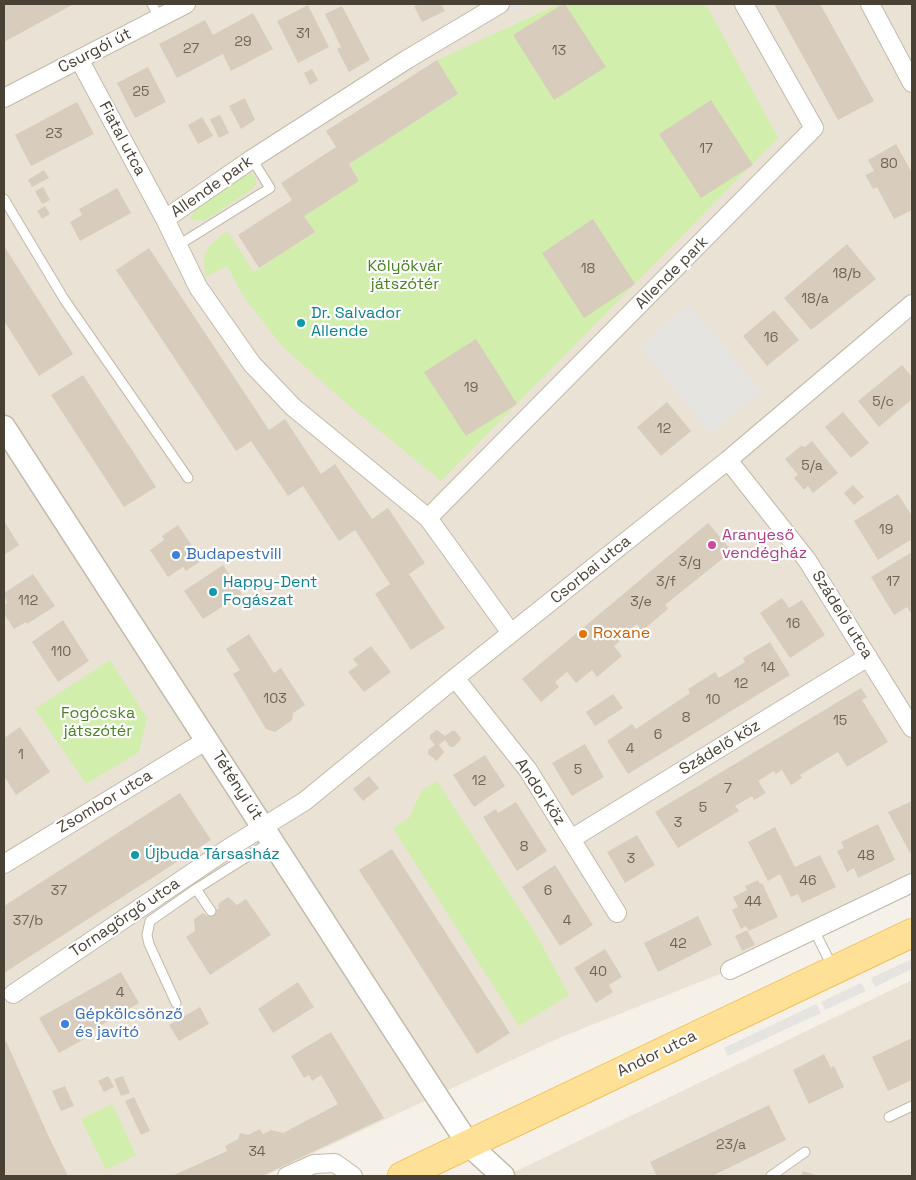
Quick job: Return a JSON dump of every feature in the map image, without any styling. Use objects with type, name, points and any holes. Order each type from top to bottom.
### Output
[{"type":"main road","name":"Andor utca","points":[[402,1176],[912,933]]},
{"type":"street","name":"Csurgói út","points":[[4,98],[79,59],[155,11],[186,4]]},
{"type":"street","name":"Allende park","points":[[500,4],[406,60],[252,159],[165,220],[198,287],[252,364],[293,407],[428,518],[511,633]]},
{"type":"street","name":"Allende park","points":[[428,518],[814,128],[744,4]]},
{"type":"street","points":[[870,4],[912,83]]},
{"type":"street","name":"Fiatal utca","points":[[79,59],[165,220]]},
{"type":"street","name":"Csorbai utca","points":[[268,834],[455,678],[728,460],[912,304]]},
{"type":"street","name":"Tétényi út","points":[[4,427],[469,1145],[502,1176]]},
{"type":"street","name":"Szádelő utca","points":[[728,460],[807,560],[912,728]]},
{"type":"street","name":"Szádelő köz","points":[[571,839],[868,657]]},
{"type":"street","name":"Andor köz","points":[[455,678],[528,770],[616,913]]},
{"type":"street","name":"Zsombor utca","points":[[4,864],[207,740]]},
{"type":"street","name":"Tornagörgő utca","points":[[13,994],[229,848],[268,834]]},
{"type":"street","points":[[730,970],[912,883]]},
{"type":"street","name":"Tétényi út","points":[[469,1145],[478,1176]]},
{"type":"street","points":[[287,1176],[314,1164],[335,1163],[353,1176]]},
{"type":"lane","points":[[177,246],[270,188],[252,159]]},
{"type":"lane","points":[[4,199],[64,298],[188,478]]},
{"type":"lane","points":[[176,1003],[149,944],[147,928],[154,916],[196,889],[268,834]]},
{"type":"lane","points":[[196,889],[211,911]]},
{"type":"lane","points":[[814,930],[834,970]]},
{"type":"lane","points":[[889,1117],[912,1106]]},
{"type":"lane","points":[[771,1176],[805,1152]]},
{"type":"shaded area","points":[[4,4],[912,4],[912,883],[730,970],[559,1038],[265,1176],[4,1176]]},
{"type":"shaded area","points":[[504,4],[529,4],[509,14]]},
{"type":"shaded area","points":[[689,304],[761,391],[711,434],[640,347],[657,330]]},
{"type":"shaded area","points":[[912,959],[912,969],[875,987],[871,978]]},
{"type":"shaded area","points":[[912,980],[912,1176],[506,1176]]},
{"type":"shaded area","points":[[861,983],[866,991],[825,1010],[821,1002]]},
{"type":"shaded area","points":[[816,1004],[821,1013],[728,1056],[724,1048]]},
{"type":"green space","name":"Kölyökvár játszótér","points":[[559,4],[706,4],[778,138],[441,481],[346,403],[282,346],[244,297],[227,266],[205,277],[204,258],[209,246],[227,231],[254,272],[315,232],[304,216],[359,181],[349,164],[458,94],[437,60]]},
{"type":"green space","points":[[246,172],[250,172],[256,177],[256,184],[251,190],[207,219],[197,221],[190,219],[198,204]]},
{"type":"green space","name":"Fogócska játszótér","points":[[110,660],[147,718],[139,752],[86,784],[35,709]]},
{"type":"green space","points":[[437,781],[537,936],[569,995],[519,1026],[393,828],[409,818],[422,790]]},
{"type":"green space","points":[[112,1104],[136,1155],[106,1170],[81,1119]]},
{"type":"building","points":[[4,4],[74,4],[4,42]]},
{"type":"building","points":[[420,4],[441,4],[445,11],[422,22],[414,6]]},
{"type":"building","points":[[565,4],[606,67],[554,100],[513,35]]},
{"type":"building","points":[[774,4],[820,4],[874,101],[838,120]]},
{"type":"building","points":[[308,5],[329,47],[298,63],[277,21]]},
{"type":"building","points":[[342,6],[370,60],[349,72],[337,49],[341,47],[325,14]]},
{"type":"building","points":[[253,13],[273,49],[231,71],[223,54],[177,78],[159,44],[205,20],[213,35]]},
{"type":"building","points":[[437,60],[458,94],[349,164],[359,181],[304,216],[315,232],[259,268],[238,235],[292,200],[281,183],[336,147],[326,131]]},
{"type":"building","points":[[148,67],[166,102],[135,118],[117,83]]},
{"type":"building","points":[[312,69],[318,80],[310,85],[304,73]]},
{"type":"building","points":[[245,98],[255,120],[241,129],[229,106]]},
{"type":"building","points":[[711,100],[753,165],[701,198],[659,134]]},
{"type":"building","points":[[77,102],[94,134],[31,166],[15,135]]},
{"type":"building","points":[[220,115],[229,133],[219,138],[210,119]]},
{"type":"building","points":[[202,117],[213,136],[198,144],[188,125]]},
{"type":"building","points":[[896,144],[912,173],[912,210],[894,219],[877,187],[873,189],[865,175],[874,171],[868,160]]},
{"type":"building","points":[[44,170],[49,178],[32,187],[28,180]]},
{"type":"building","points":[[43,187],[50,200],[42,204],[35,191]]},
{"type":"building","points":[[117,188],[131,213],[80,241],[70,222],[82,215],[79,209]]},
{"type":"building","points":[[45,206],[50,214],[42,219],[37,211]]},
{"type":"building","points":[[593,219],[635,284],[584,318],[542,253]]},
{"type":"building","points":[[847,244],[876,279],[811,330],[784,298]]},
{"type":"building","points":[[4,246],[73,354],[39,376],[4,321]]},
{"type":"building","points":[[149,248],[269,430],[285,419],[321,474],[335,464],[372,519],[388,508],[425,563],[409,574],[445,628],[411,650],[375,594],[390,584],[355,530],[339,541],[303,486],[288,496],[251,441],[236,451],[116,270]]},
{"type":"building","points":[[774,310],[799,340],[767,366],[743,336]]},
{"type":"building","points":[[476,339],[517,404],[466,436],[424,372]]},
{"type":"building","points":[[902,365],[912,377],[912,399],[879,427],[858,401]]},
{"type":"building","points":[[83,375],[156,487],[124,507],[51,395]]},
{"type":"building","points":[[667,402],[691,431],[661,456],[637,427]]},
{"type":"building","points":[[843,412],[869,443],[851,458],[825,427]]},
{"type":"building","points":[[812,441],[838,473],[813,493],[808,486],[804,490],[794,478],[798,475],[785,459],[801,446],[805,447]]},
{"type":"building","points":[[853,485],[864,497],[854,505],[844,493]]},
{"type":"building","points":[[898,494],[912,516],[912,539],[878,560],[854,521]]},
{"type":"building","points":[[4,521],[19,545],[4,555]]},
{"type":"building","points":[[708,523],[732,551],[665,605],[668,609],[642,631],[637,624],[627,632],[628,634],[614,646],[622,656],[597,677],[592,670],[576,683],[567,672],[555,682],[559,687],[541,702],[522,679]]},
{"type":"building","name":"Budapestvill","points":[[178,525],[202,560],[186,571],[183,567],[168,577],[150,550],[164,540],[162,536]]},
{"type":"building","points":[[912,552],[912,615],[907,607],[894,615],[871,577]]},
{"type":"building","name":"Happy-Dent Fogászat","points":[[223,565],[242,594],[203,619],[184,591]]},
{"type":"building","points":[[33,574],[55,606],[27,624],[26,622],[14,629],[4,614],[4,605],[7,603],[4,593]]},
{"type":"building","points":[[782,598],[789,608],[802,600],[825,635],[790,658],[760,613]]},
{"type":"building","points":[[63,620],[89,661],[58,682],[32,642]]},
{"type":"building","points":[[249,634],[274,673],[281,668],[305,705],[293,713],[292,720],[275,732],[266,729],[233,674],[240,670],[226,649]]},
{"type":"building","points":[[770,642],[790,675],[628,774],[607,741],[632,724],[636,729],[690,693],[688,689],[715,672],[719,678],[745,662],[743,658]]},
{"type":"building","points":[[371,646],[391,672],[364,692],[348,672],[358,665],[353,659]]},
{"type":"building","points":[[861,688],[867,697],[862,700],[888,742],[847,767],[838,752],[800,775],[802,778],[791,785],[782,770],[776,774],[774,771],[758,781],[766,793],[754,800],[752,796],[735,806],[739,811],[678,848],[655,812]]},
{"type":"building","points":[[613,694],[623,708],[595,726],[586,712]]},
{"type":"building","points":[[20,727],[50,772],[16,795],[4,776],[4,734],[6,737]]},
{"type":"building","points":[[437,730],[445,736],[455,731],[461,738],[453,747],[450,747],[445,740],[439,745],[444,752],[437,761],[428,754],[428,750],[435,745],[430,739],[430,735]]},
{"type":"building","points":[[585,744],[604,777],[572,796],[552,763]]},
{"type":"building","points":[[485,755],[505,786],[474,807],[453,775]]},
{"type":"building","points":[[369,776],[379,788],[363,801],[353,789]]},
{"type":"building","name":"Újbuda Társasház","points":[[180,793],[211,840],[4,973],[4,906]]},
{"type":"building","points":[[912,801],[912,852],[910,853],[888,812]]},
{"type":"building","points":[[516,802],[547,851],[517,871],[483,817],[496,809],[498,813]]},
{"type":"building","points":[[878,824],[895,860],[858,878],[854,868],[847,872],[837,851],[844,848],[841,842]]},
{"type":"building","points":[[775,827],[795,867],[820,855],[836,887],[802,903],[798,894],[791,897],[780,874],[768,881],[748,842]]},
{"type":"building","points":[[637,835],[655,865],[625,883],[607,852]]},
{"type":"building","points":[[392,849],[510,1033],[477,1054],[359,870]]},
{"type":"building","points":[[555,865],[593,925],[560,946],[522,887]]},
{"type":"building","points":[[758,880],[760,884],[762,883],[778,917],[749,931],[746,926],[741,929],[732,910],[738,907],[733,897],[747,890],[745,886]]},
{"type":"building","points":[[228,897],[237,905],[246,899],[271,935],[210,975],[186,937],[195,931],[194,919],[203,913],[207,916],[219,908],[218,904]]},
{"type":"building","points":[[698,916],[712,945],[658,972],[644,943]]},
{"type":"building","points":[[747,930],[755,945],[742,951],[735,936]]},
{"type":"building","points":[[605,949],[622,977],[609,985],[613,992],[596,1003],[574,968]]},
{"type":"building","points":[[121,972],[139,1003],[91,1031],[93,1034],[59,1053],[39,1018]]},
{"type":"building","points":[[298,982],[314,1007],[273,1033],[258,1009]]},
{"type":"building","points":[[200,1007],[209,1024],[179,1041],[169,1025]]},
{"type":"building","points":[[331,1032],[384,1118],[262,1176],[172,1176],[227,1151],[225,1146],[238,1139],[240,1133],[248,1135],[260,1129],[263,1134],[271,1130],[283,1133],[338,1104],[321,1075],[312,1081],[309,1075],[304,1078],[291,1056]]},
{"type":"building","points":[[912,1038],[912,1080],[888,1091],[872,1057]]},
{"type":"building","points":[[6,1041],[68,1176],[6,1176],[4,1171],[4,1042]]},
{"type":"building","points":[[824,1054],[831,1068],[834,1066],[844,1087],[809,1104],[793,1070]]},
{"type":"building","points":[[108,1076],[114,1087],[104,1092],[98,1081]]},
{"type":"building","points":[[123,1076],[130,1093],[121,1096],[114,1079]]},
{"type":"building","points":[[65,1086],[74,1106],[61,1111],[52,1091]]},
{"type":"building","points":[[134,1097],[150,1131],[141,1135],[125,1101]]},
{"type":"building","points":[[769,1105],[786,1140],[712,1176],[657,1176],[650,1162]]},
{"type":"building","points":[[803,1171],[819,1176],[801,1176]]},
{"type":"place","name":"Dr. Salvador Allende","points":[[301,323]]},
{"type":"place","name":"Aranyeső vendégház","points":[[712,545]]},
{"type":"place","name":"Budapestvill","points":[[176,555]]},
{"type":"place","name":"Happy-Dent Fogászat","points":[[213,592]]},
{"type":"place","name":"Roxane","points":[[583,634]]},
{"type":"place","name":"Újbuda Társasház","points":[[135,855]]},
{"type":"place","name":"Gépkölcsönző és javító","points":[[65,1024]]}]
